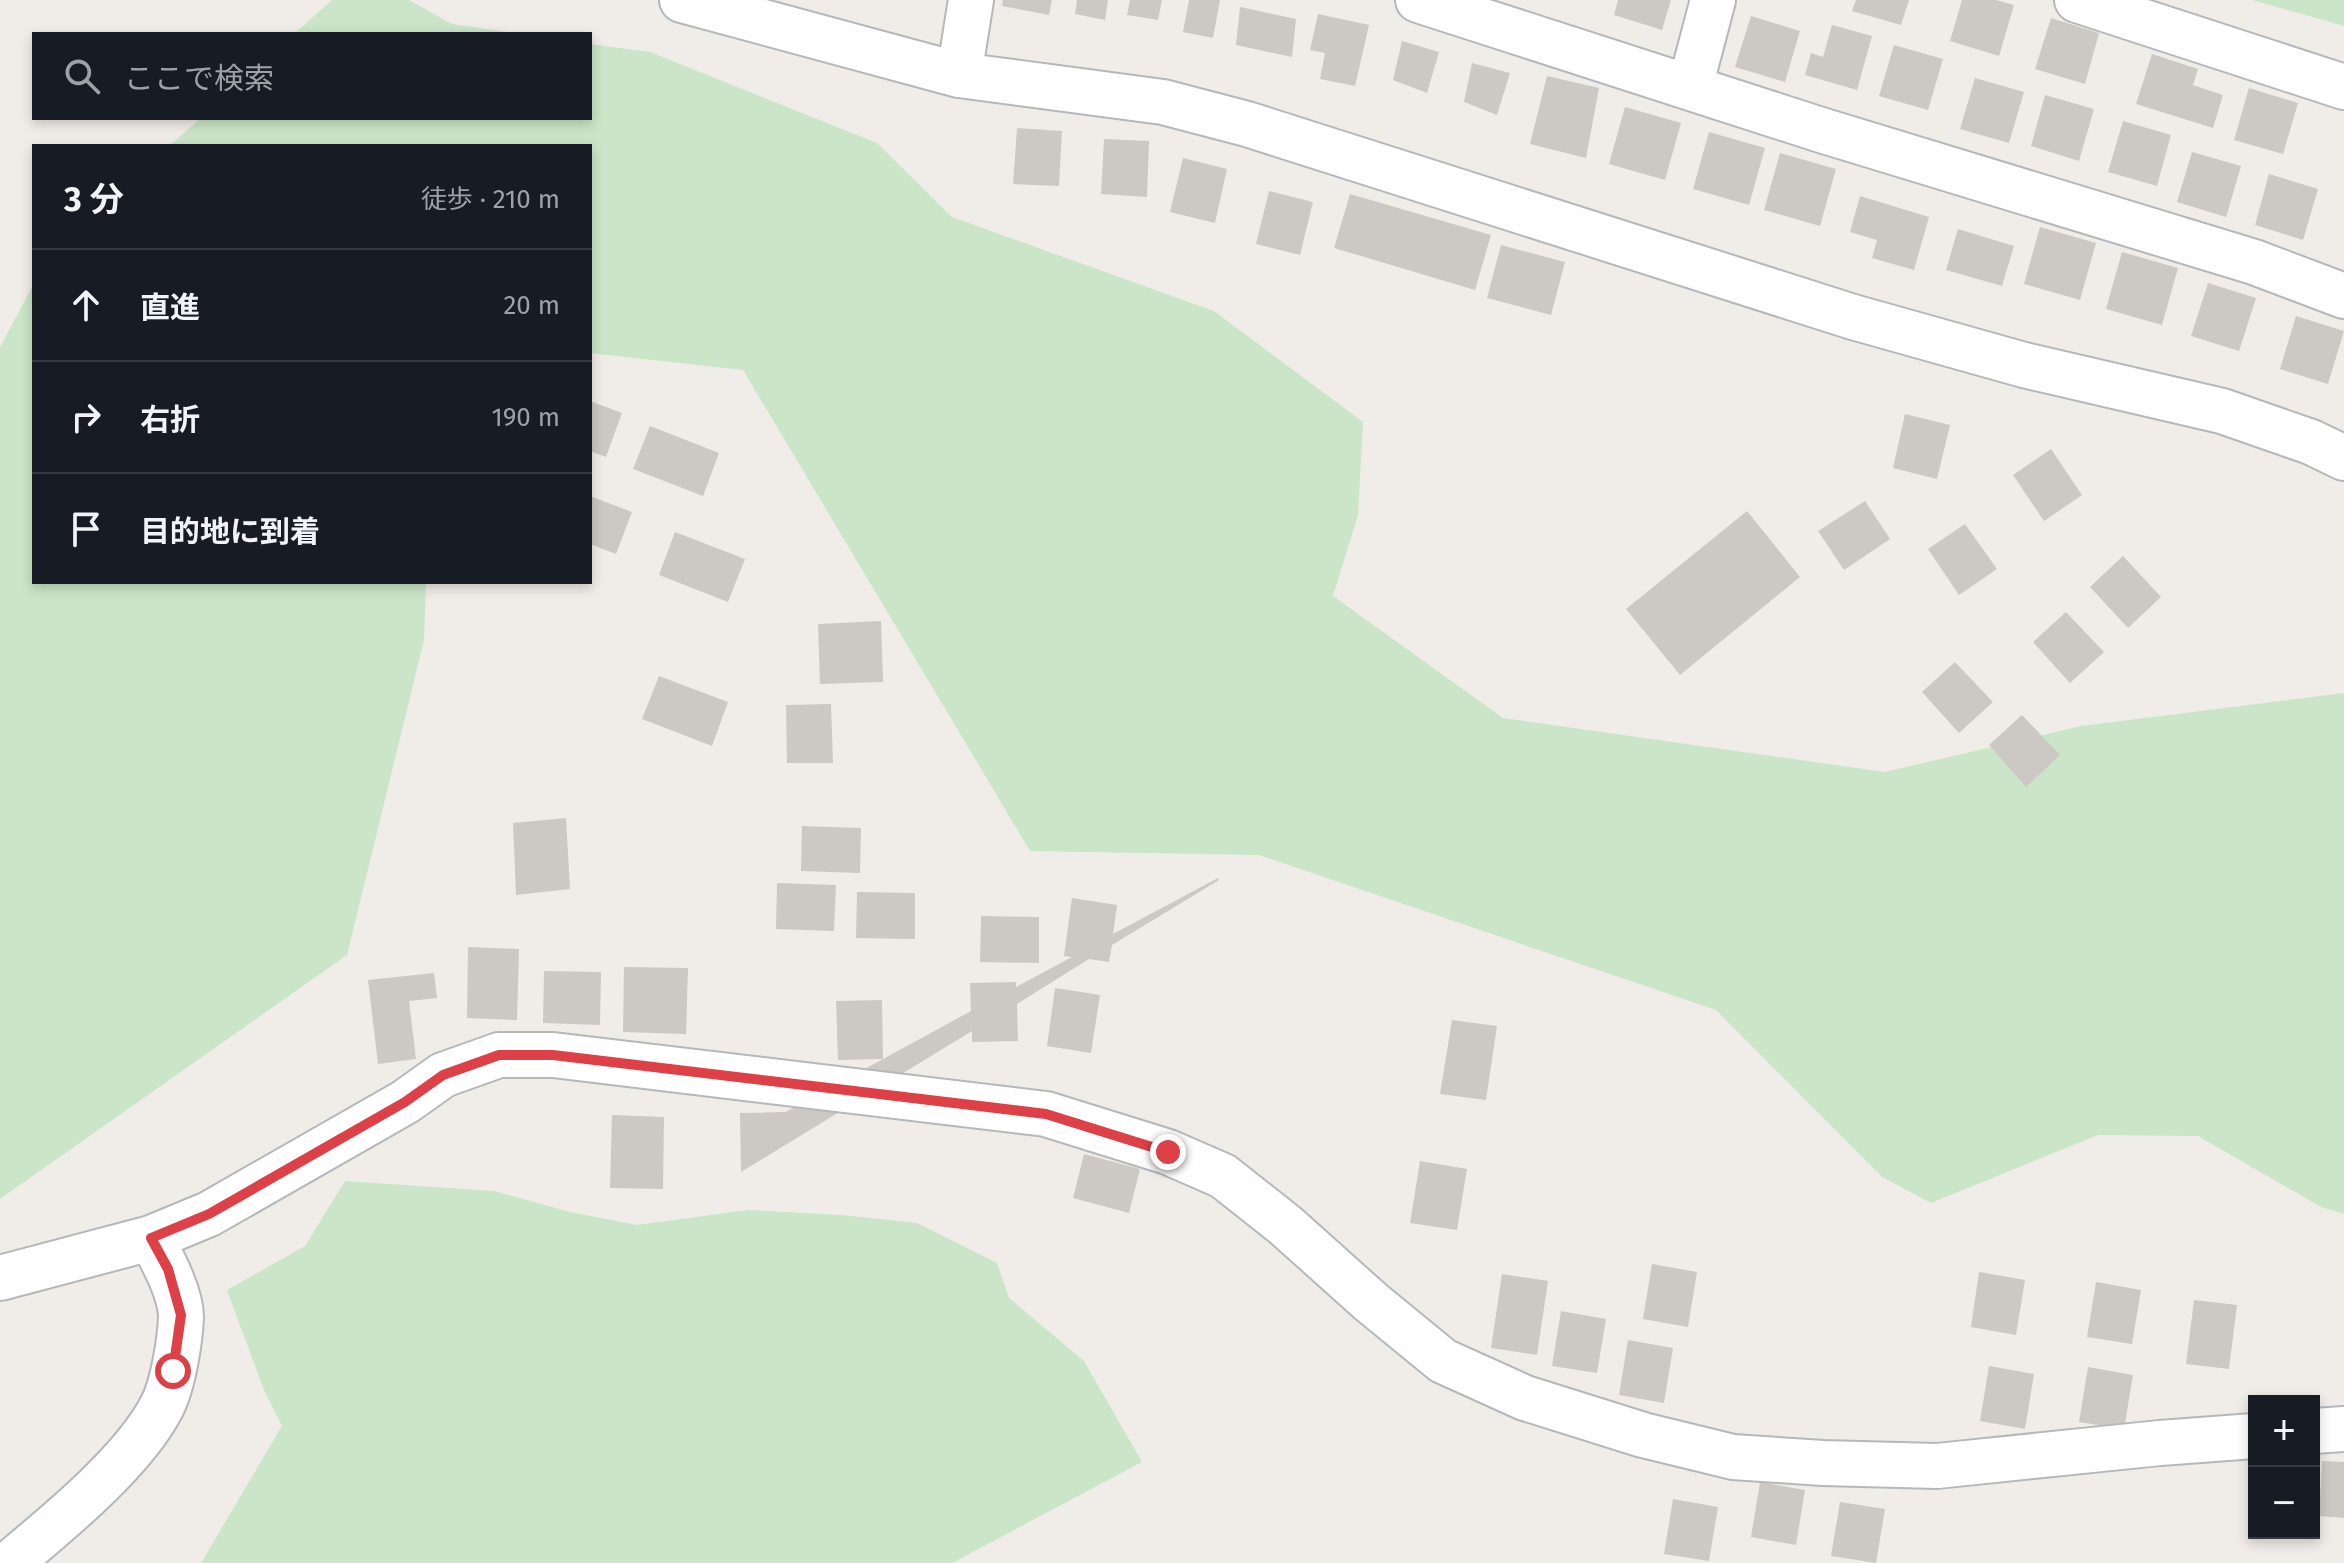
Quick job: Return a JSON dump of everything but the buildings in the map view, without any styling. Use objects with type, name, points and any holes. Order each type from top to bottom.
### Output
[{"type":"street","points":[[682,0],[959,75],[1163,102],[1247,124],[1853,317],[2024,365],[2222,411],[2311,442],[2344,458]]},
{"type":"street","points":[[959,75],[971,0]]},
{"type":"street","points":[[1418,0],[1821,130],[2254,262],[2344,296]]},
{"type":"street","points":[[1690,87],[1713,0]]},
{"type":"street","points":[[2077,0],[2344,87]]},
{"type":"street","points":[[0,1278],[151,1238],[209,1214],[405,1102],[443,1075],[499,1055],[553,1055],[1046,1114],[1168,1152],[1223,1176],[1285,1225],[1443,1361],[1525,1398],[1643,1435],[1733,1457],[1937,1466],[2248,1436]]},
{"type":"street","points":[[10,1563],[52,1528],[124,1458],[164,1404],[173,1371],[181,1315],[168,1269],[151,1238]]},
{"type":"street","points":[[2320,1431],[2344,1429]]},
{"type":"green space","points":[[332,0],[409,0],[452,24],[508,32],[296,32]]},
{"type":"green space","points":[[2252,0],[2344,0],[2344,26]]},
{"type":"green space","points":[[592,44],[650,52],[877,143],[952,217],[1214,311],[1363,422],[1358,515],[1333,596],[1503,718],[1885,772],[2081,726],[2344,693],[2344,1214],[2321,1207],[2198,1136],[2098,1135],[1931,1203],[1882,1177],[1716,1010],[1259,855],[1030,851],[743,370],[592,353],[592,144],[171,144],[199,120],[592,120]]},
{"type":"green space","points":[[32,287],[32,584],[426,584],[424,640],[347,955],[0,1199],[0,347]]},
{"type":"green space","points":[[345,1181],[494,1191],[570,1212],[637,1225],[748,1210],[917,1223],[997,1263],[1009,1298],[1084,1361],[1142,1462],[952,1563],[201,1563],[282,1426],[264,1390],[227,1290],[305,1246]]},
{"type":"route","points":[[173,1371],[181,1315],[168,1269],[151,1238],[209,1214],[405,1102],[443,1075],[499,1055],[553,1055],[1046,1114],[1168,1152]]}]
